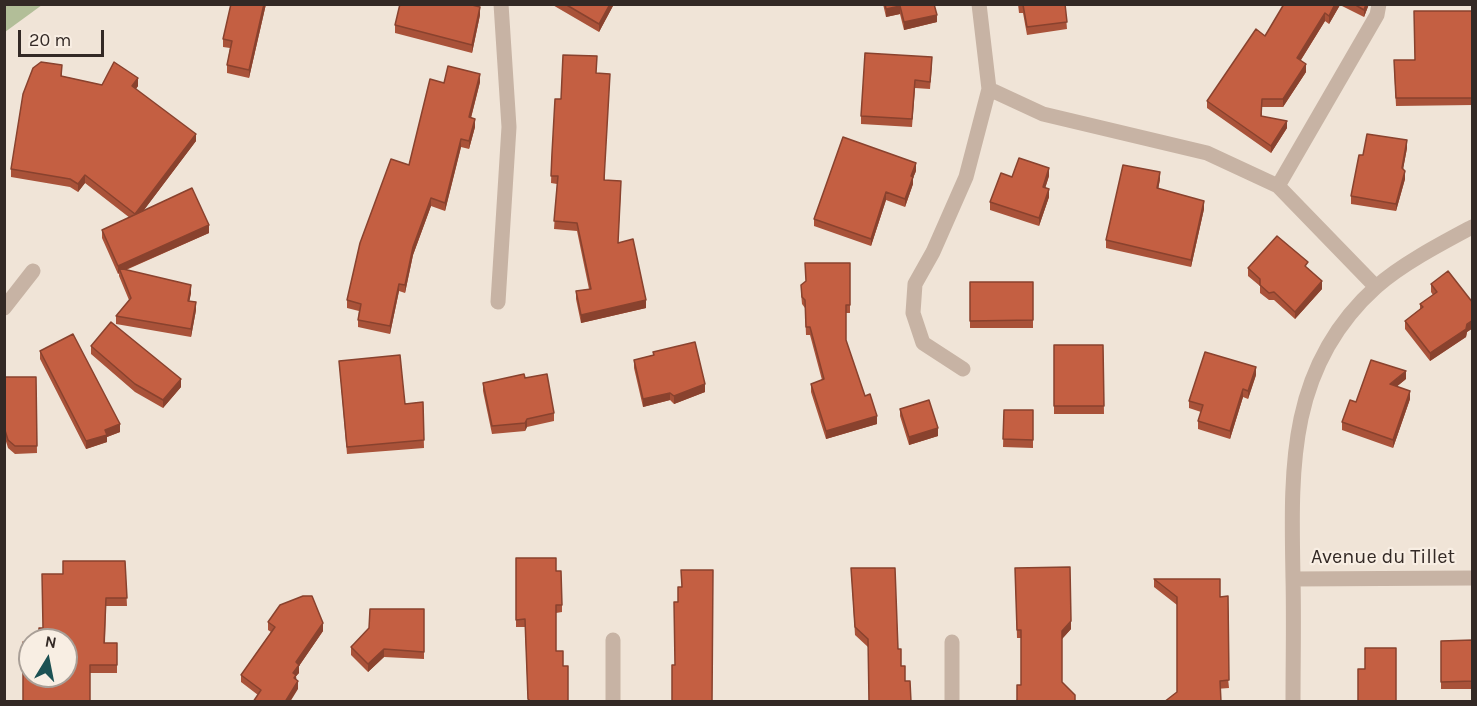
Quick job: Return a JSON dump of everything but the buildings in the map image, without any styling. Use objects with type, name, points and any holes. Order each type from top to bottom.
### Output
[{"type":"street","points":[[498,302],[509,127],[501,4]]},
{"type":"street","points":[[963,369],[923,343],[913,313],[915,284],[933,252],[966,177],[989,89],[979,4]]},
{"type":"street","points":[[1278,186],[1319,119],[1377,15],[1379,4]]},
{"type":"street","points":[[989,89],[1042,114],[1207,153],[1278,186],[1376,287]]},
{"type":"street","points":[[1293,702],[1293,579],[1290,513],[1294,445],[1311,379],[1336,331],[1376,287],[1444,242],[1473,227]]},
{"type":"street","points":[[4,308],[33,271]]},
{"type":"street","name":"Avenue du Tillet","points":[[1293,579],[1473,578]]},
{"type":"street","points":[[613,640],[613,702]]},
{"type":"street","points":[[952,642],[952,702]]},
{"type":"green space","points":[[5,4],[42,4],[42,5],[5,32]]}]
